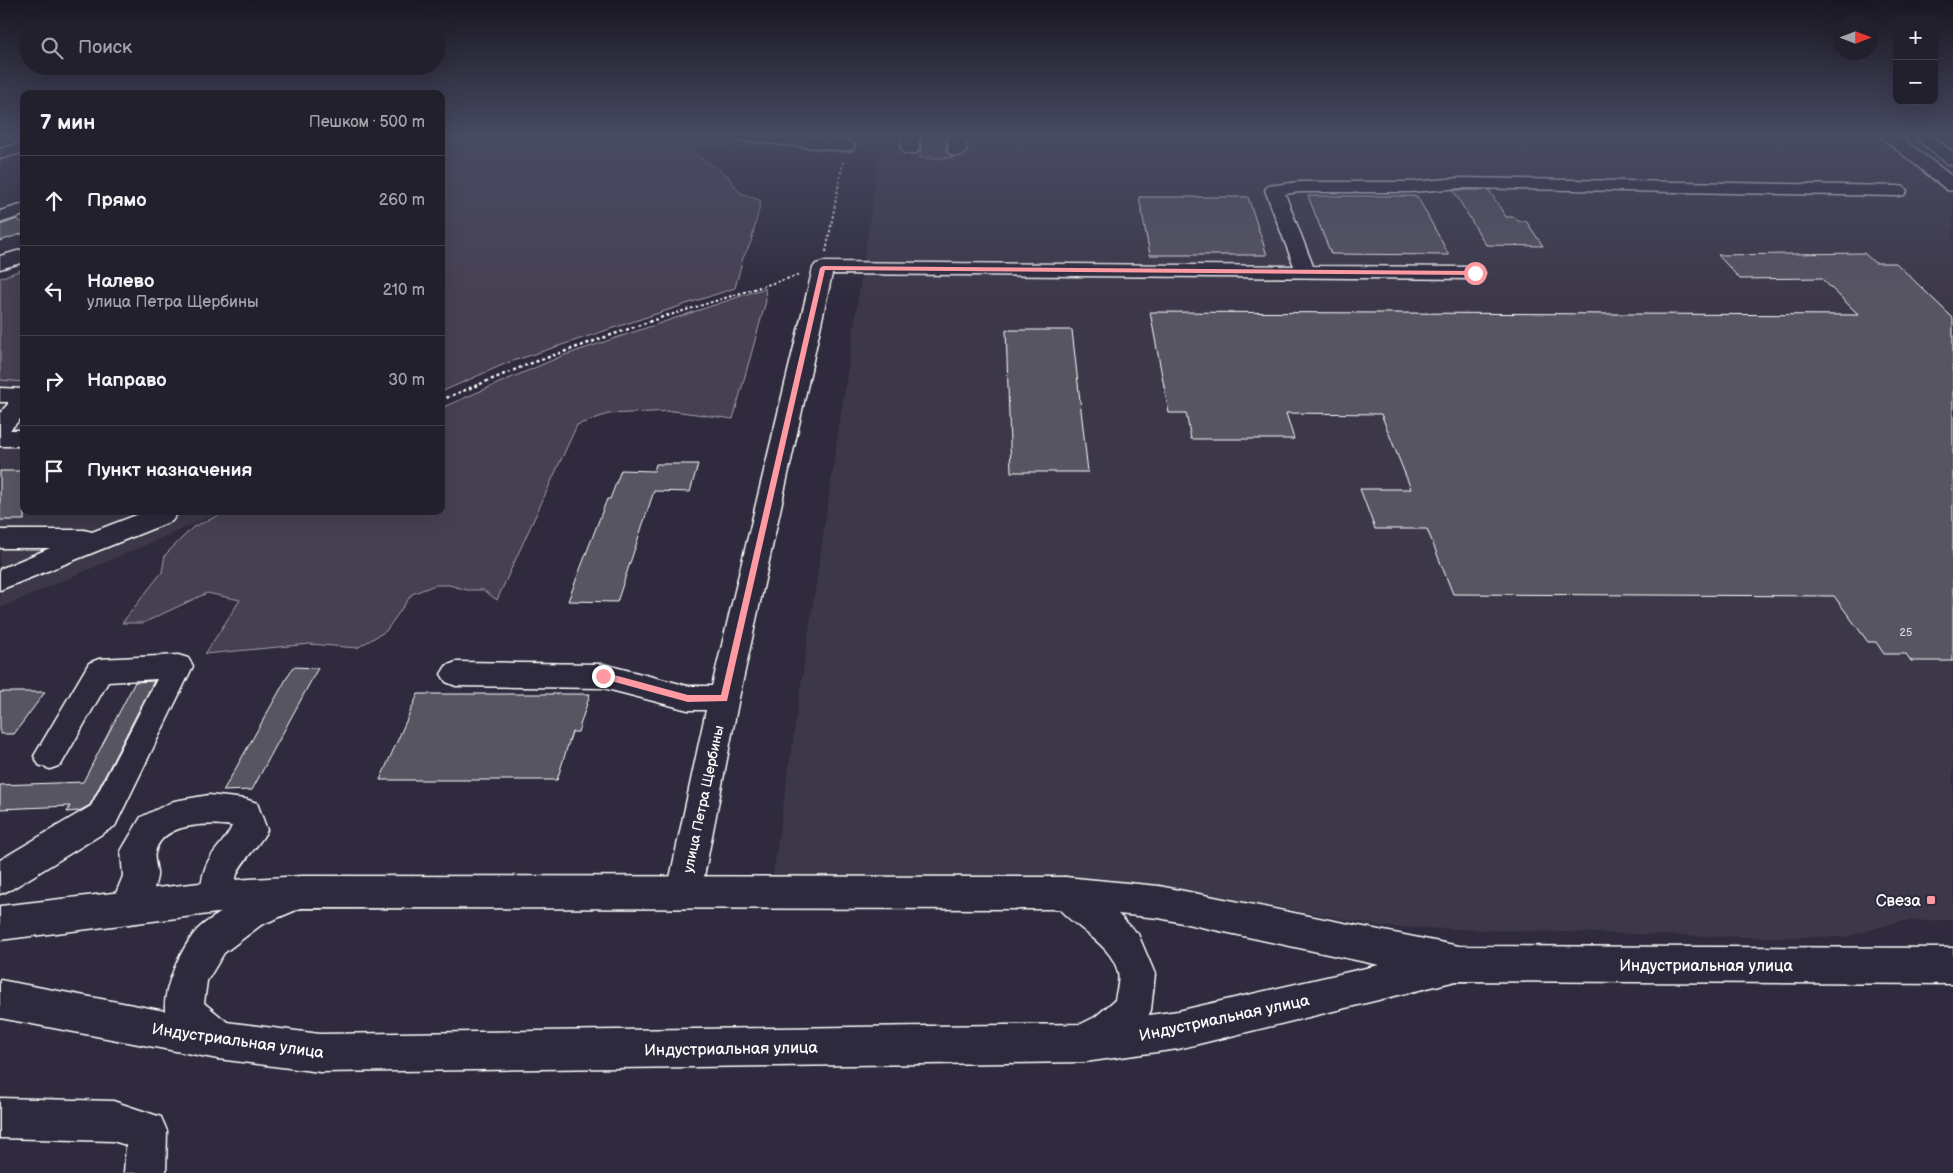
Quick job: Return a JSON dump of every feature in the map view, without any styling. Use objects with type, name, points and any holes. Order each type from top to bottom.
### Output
[{"type":"main road","points":[[1274,191],[1306,272]]},
{"type":"main road","points":[[1884,191],[1898,191]]},
{"type":"main road","points":[[0,217],[20,210]]},
{"type":"main road","points":[[0,263],[20,256]]},
{"type":"main road","points":[[823,268],[1475,273]]},
{"type":"main road","name":"улица Петра Щербины","points":[[684,892],[724,698],[823,268]]},
{"type":"main road","points":[[0,395],[19,395],[20,405],[0,427]]},
{"type":"main road","points":[[0,438],[20,438]]},
{"type":"main road","points":[[0,580],[58,566],[101,538],[163,515]]},
{"type":"main road","points":[[0,539],[101,538]]},
{"type":"main road","points":[[0,878],[103,816],[178,666],[99,671],[50,756]]},
{"type":"main road","points":[[456,674],[603,676],[688,698],[724,698]]},
{"type":"main road","points":[[128,908],[140,876],[138,851],[153,827],[174,815],[209,809],[245,813],[250,830],[221,868],[217,898]]},
{"type":"main road","points":[[218,1040],[184,1011],[189,976],[211,940],[249,913],[302,892]]},
{"type":"main road","name":"Индустриальная улица","points":[[0,923],[217,898],[302,892],[1065,893],[1159,902],[1459,964],[1953,966]]},
{"type":"main road","points":[[1065,893],[1125,946],[1137,974],[1132,1010],[1108,1030],[1085,1043]]},
{"type":"main road","name":"Индустриальная улица","points":[[0,999],[218,1040],[320,1053],[1085,1043],[1178,1030],[1459,964]]},
{"type":"main road","points":[[0,1118],[113,1121],[147,1131],[145,1173]]},
{"type":"path","points":[[445,398],[506,372],[603,336],[678,311],[823,268],[838,191]]},
{"type":"shaded area","points":[[445,191],[738,191],[761,201],[751,242],[743,258],[735,288],[507,363],[445,390]]},
{"type":"shaded area","points":[[874,191],[1946,191],[1953,196],[1953,920],[1900,921],[1846,937],[1739,937],[1386,927],[1149,884],[773,875]]},
{"type":"shaded area","points":[[20,268],[20,515],[215,515],[0,608],[0,276]]},
{"type":"shaded area","points":[[20,270],[20,382],[0,380],[0,278]]},
{"type":"shaded area","points":[[765,288],[766,301],[733,419],[673,411],[608,414],[577,425],[497,600],[483,590],[467,590],[449,585],[435,585],[412,594],[386,631],[357,648],[310,644],[205,654],[240,600],[207,593],[143,623],[122,623],[162,572],[165,555],[193,527],[220,515],[445,515],[445,406],[562,356]]},
{"type":"building","points":[[1453,191],[1489,191],[1506,217],[1515,217],[1518,221],[1526,221],[1543,246],[1486,245]]},
{"type":"building","points":[[1308,196],[1417,196],[1449,255],[1331,254]]},
{"type":"building","points":[[1139,197],[1248,197],[1267,255],[1150,255]]},
{"type":"building","points":[[17,219],[20,221],[20,234],[0,241],[0,225]]},
{"type":"building","points":[[1864,253],[1875,263],[1896,263],[1953,318],[1953,661],[1911,661],[1906,654],[1884,654],[1876,642],[1868,642],[1834,596],[1453,594],[1427,529],[1375,529],[1360,489],[1411,489],[1381,414],[1286,413],[1294,439],[1191,439],[1186,413],[1169,413],[1150,312],[1859,315],[1821,278],[1740,279],[1718,255]]},
{"type":"building","points":[[1006,330],[1072,330],[1088,472],[1011,472]]},
{"type":"building","points":[[656,464],[698,464],[690,492],[654,491],[617,602],[568,601],[607,499],[610,499],[621,470],[654,471]]},
{"type":"building","points":[[0,471],[20,471],[20,515],[24,515],[24,520],[0,520]]},
{"type":"building","points":[[293,667],[318,668],[252,790],[223,791]]},
{"type":"building","points":[[154,681],[90,805],[79,811],[67,812],[70,806],[0,809],[0,785],[83,782],[135,682]]},
{"type":"building","points":[[0,692],[45,692],[14,734],[0,734]]},
{"type":"building","points":[[418,694],[590,694],[578,732],[572,732],[557,780],[380,780]]},
{"type":"place","name":"Свеза","points":[[1931,900]]},
{"type":"route","points":[[603,676],[688,698],[724,698],[823,268],[1475,273]]}]
